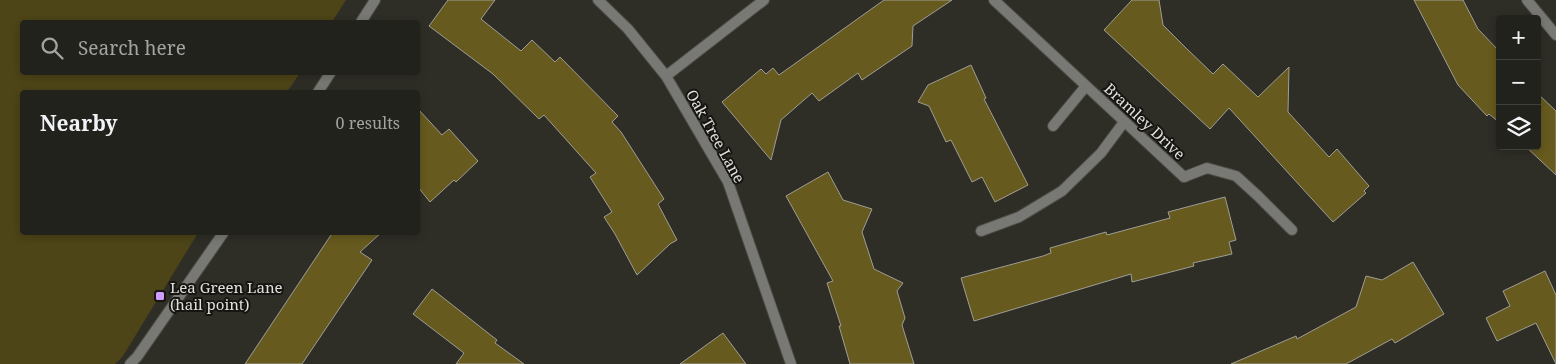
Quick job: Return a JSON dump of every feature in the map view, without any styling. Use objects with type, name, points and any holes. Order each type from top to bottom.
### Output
[{"type":"street","points":[[363,20],[375,0]]},
{"type":"street","name":"Oak Tree Lane","points":[[598,0],[628,29],[666,76],[728,182],[792,364]]},
{"type":"street","points":[[666,76],[764,0]]},
{"type":"street","name":"Bramley Drive","points":[[994,0],[1184,177],[1208,168],[1236,176],[1292,230]]},
{"type":"street","points":[[1527,0],[1556,34]]},
{"type":"street","points":[[319,90],[328,75]]},
{"type":"street","name":"Bramley Drive","points":[[1053,126],[1086,86]]},
{"type":"street","points":[[981,231],[1020,217],[1062,191],[1101,154],[1124,122]]},
{"type":"street","points":[[130,364],[137,357],[222,235]]},
{"type":"shaded area","points":[[0,0],[346,0],[333,20],[20,20],[20,75],[299,75],[288,90],[20,90],[20,235],[197,235],[123,356],[115,364],[0,364]]},
{"type":"building","points":[[448,0],[495,0],[481,19],[521,51],[532,40],[555,62],[560,57],[618,116],[612,122],[621,132],[664,199],[658,204],[677,240],[670,244],[637,275],[604,217],[612,212],[590,177],[596,173],[544,115],[539,119],[493,74],[429,26]]},
{"type":"building","points":[[884,0],[952,0],[913,26],[912,46],[862,80],[858,73],[819,101],[812,93],[781,120],[771,160],[722,102],[761,69],[766,74],[773,68],[779,75]]},
{"type":"building","points":[[1132,0],[1159,0],[1163,25],[1187,49],[1213,74],[1223,64],[1258,97],[1289,67],[1288,112],[1329,157],[1337,149],[1369,186],[1364,191],[1366,193],[1333,222],[1229,108],[1210,129],[1104,30]]},
{"type":"building","points":[[1414,0],[1463,0],[1478,29],[1496,48],[1496,120],[1489,114],[1487,116],[1458,85]]},
{"type":"building","points":[[971,65],[986,98],[984,99],[1028,185],[995,202],[982,177],[972,182],[951,140],[946,142],[929,106],[918,102],[928,85]]},
{"type":"building","points":[[1541,97],[1556,111],[1556,175],[1529,150],[1541,150]]},
{"type":"building","points":[[420,111],[442,135],[449,129],[478,161],[456,182],[454,180],[430,202],[420,190]]},
{"type":"building","points":[[828,172],[843,200],[872,209],[862,232],[874,269],[903,283],[897,291],[905,318],[902,325],[914,364],[850,364],[839,326],[841,326],[827,283],[833,281],[786,196]]},
{"type":"building","points":[[1225,197],[1236,240],[1229,242],[1232,254],[1193,263],[1194,266],[1132,282],[1131,274],[974,321],[961,278],[1043,256],[1051,253],[1050,248],[1106,232],[1107,235],[1170,218],[1168,212]]},
{"type":"building","points":[[331,235],[379,235],[360,252],[372,260],[302,364],[245,364]]},
{"type":"building","points":[[1413,262],[1444,314],[1395,343],[1392,339],[1346,364],[1231,364],[1296,336],[1297,339],[1356,307],[1366,276],[1382,280]]},
{"type":"building","points":[[1545,271],[1556,295],[1556,364],[1536,323],[1497,341],[1486,318],[1510,306],[1503,291]]},
{"type":"building","points":[[432,289],[497,340],[495,343],[524,364],[456,364],[464,353],[413,314]]},
{"type":"building","points":[[723,333],[746,364],[680,364]]},
{"type":"place","name":"Lea Green Lane (hail point)","points":[[160,296]]}]
